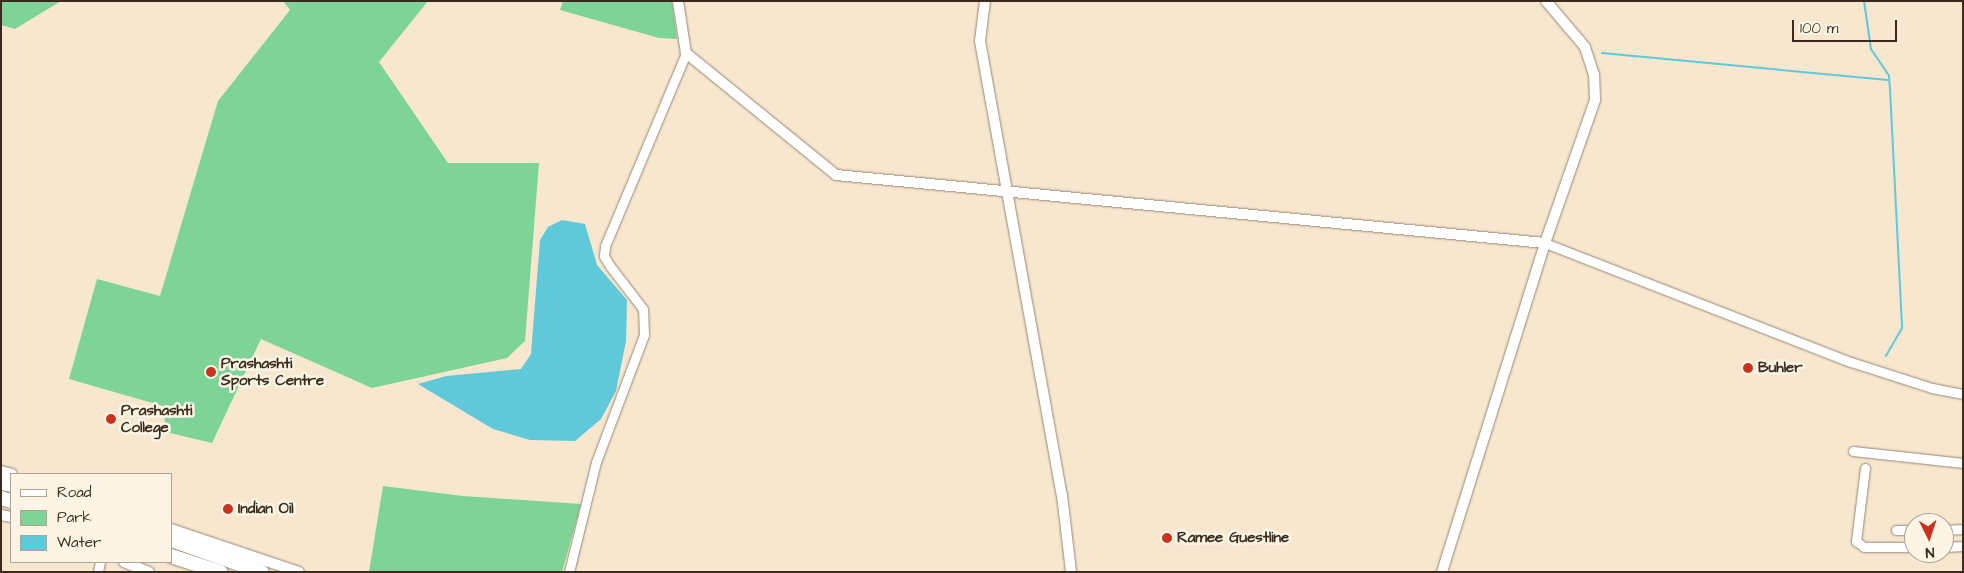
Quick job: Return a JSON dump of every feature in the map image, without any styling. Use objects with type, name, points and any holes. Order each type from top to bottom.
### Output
[{"type":"highway","points":[[172,540],[230,554],[262,572]]},
{"type":"highway","points":[[172,556],[220,572]]},
{"type":"street","points":[[569,572],[596,462],[644,335],[643,309],[610,266],[604,256],[605,246],[686,53],[678,1]]},
{"type":"street","points":[[985,1],[980,41],[1062,495],[1072,572]]},
{"type":"street","points":[[1442,572],[1545,243],[1595,100],[1594,75],[1585,47],[1546,1]]},
{"type":"street","points":[[686,53],[836,175],[1007,189],[1545,243],[1851,362],[1932,388],[1963,394]]},
{"type":"street","points":[[1853,451],[1963,463]]},
{"type":"street","points":[[1865,468],[1856,541],[1864,547],[1904,547]]},
{"type":"street","points":[[172,529],[230,554],[299,572]]},
{"type":"street","points":[[1896,530],[1904,530]]},
{"type":"street","points":[[126,563],[149,572]]},
{"type":"green space","points":[[1,1],[61,1],[15,29],[1,25]]},
{"type":"green space","points":[[283,1],[428,1],[379,62],[448,163],[539,163],[525,341],[507,358],[372,388],[261,339],[212,443],[166,432],[163,406],[69,379],[97,279],[160,296],[218,101],[290,10]]},
{"type":"green space","points":[[563,1],[672,1],[677,39],[659,38],[560,10]]},
{"type":"green space","points":[[383,486],[463,496],[581,504],[562,572],[369,572]]},
{"type":"water","points":[[562,220],[585,224],[597,265],[627,300],[626,341],[616,391],[601,419],[575,441],[530,440],[493,429],[418,384],[446,376],[521,369],[531,354],[540,240],[548,227]]},
{"type":"waterway","points":[[1864,1],[1871,49],[1889,76],[1890,89],[1902,328],[1886,356]]},
{"type":"waterway","points":[[1602,53],[1888,80]]},
{"type":"place","name":"Buhler","points":[[1748,368]]},
{"type":"place","name":"Prashashti Sports Centre","points":[[211,372]]},
{"type":"place","name":"Prashashti College","points":[[111,419]]},
{"type":"place","name":"Indian Oil","points":[[228,509]]},
{"type":"place","name":"Ramee Guestline","points":[[1167,538]]}]
